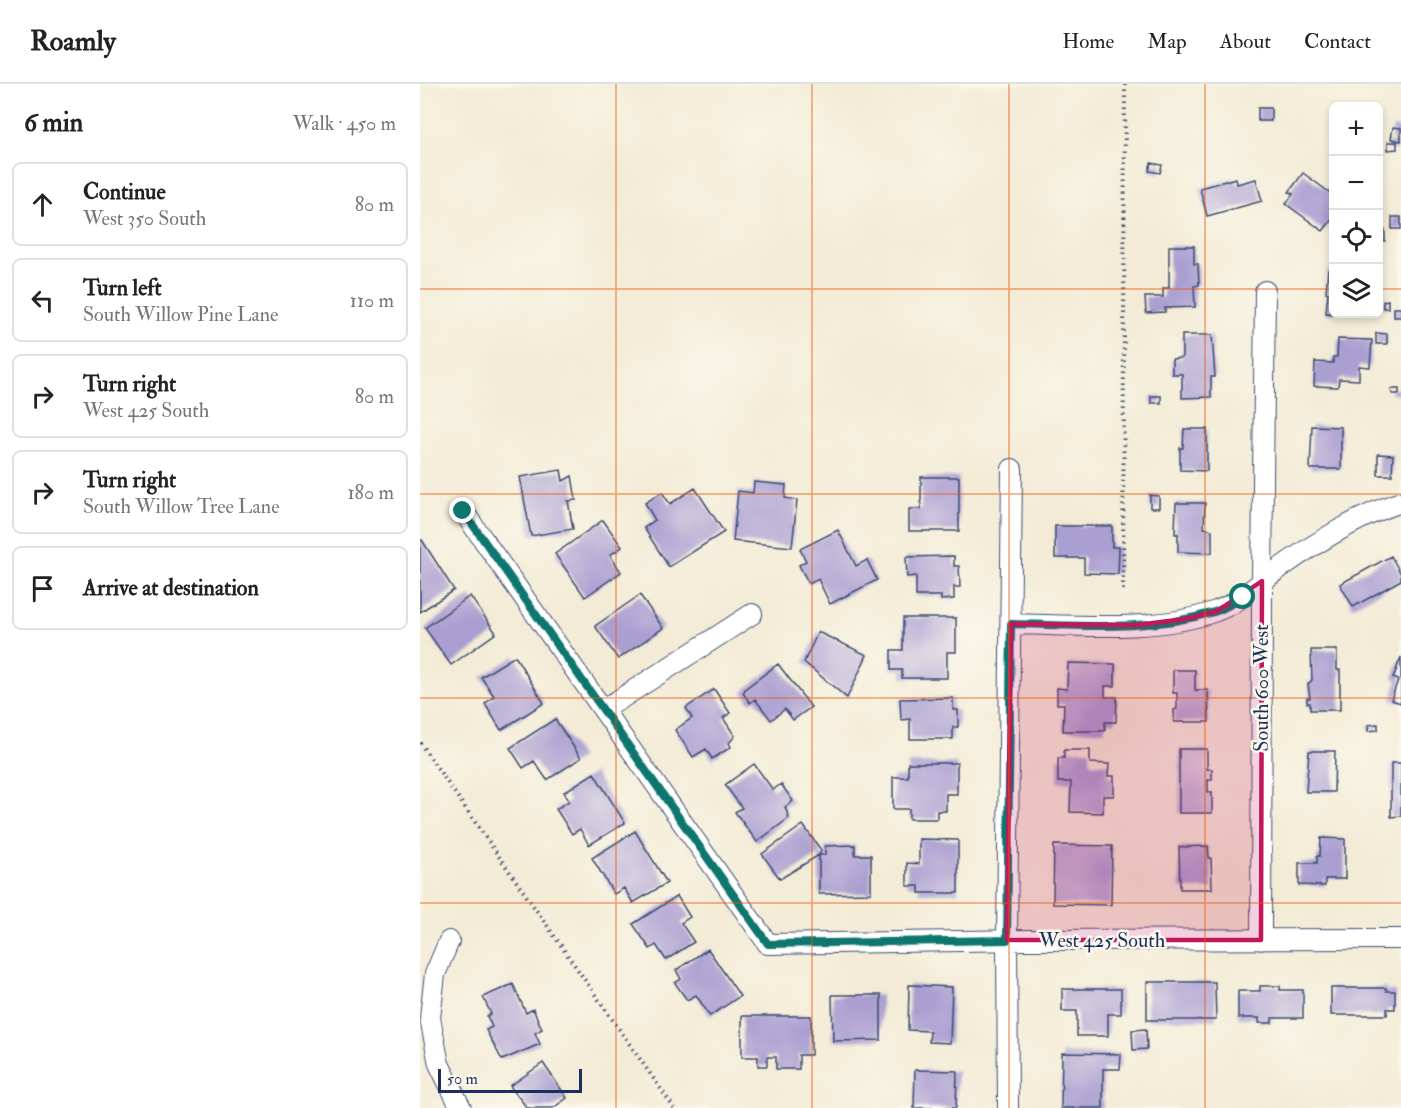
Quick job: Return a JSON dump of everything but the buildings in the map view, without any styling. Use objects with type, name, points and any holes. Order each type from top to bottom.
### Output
[{"type":"street","name":"South 600 West","points":[[1261,940],[1265,291]]},
{"type":"street","points":[[1008,1108],[1007,940],[1012,469]]},
{"type":"street","points":[[1011,624],[1137,625],[1185,619],[1216,611],[1243,597],[1262,581],[1340,529],[1401,502]]},
{"type":"street","points":[[463,511],[603,710],[752,614]]},
{"type":"street","name":"West 425 South","points":[[603,710],[768,944],[1007,940],[1401,939]]},
{"type":"street","points":[[449,941],[435,974],[430,1018],[439,1064],[461,1108]]},
{"type":"path","points":[[1123,590],[1125,84]]},
{"type":"path","points":[[420,743],[674,1108]]},
{"type":"highlighted area","points":[[1262,581],[1261,940],[1007,940],[1011,624],[1137,625],[1185,619],[1217,611]]},
{"type":"route","points":[[463,511],[768,944],[1007,940],[1011,624],[1137,625],[1185,619],[1216,611],[1243,597]]}]
